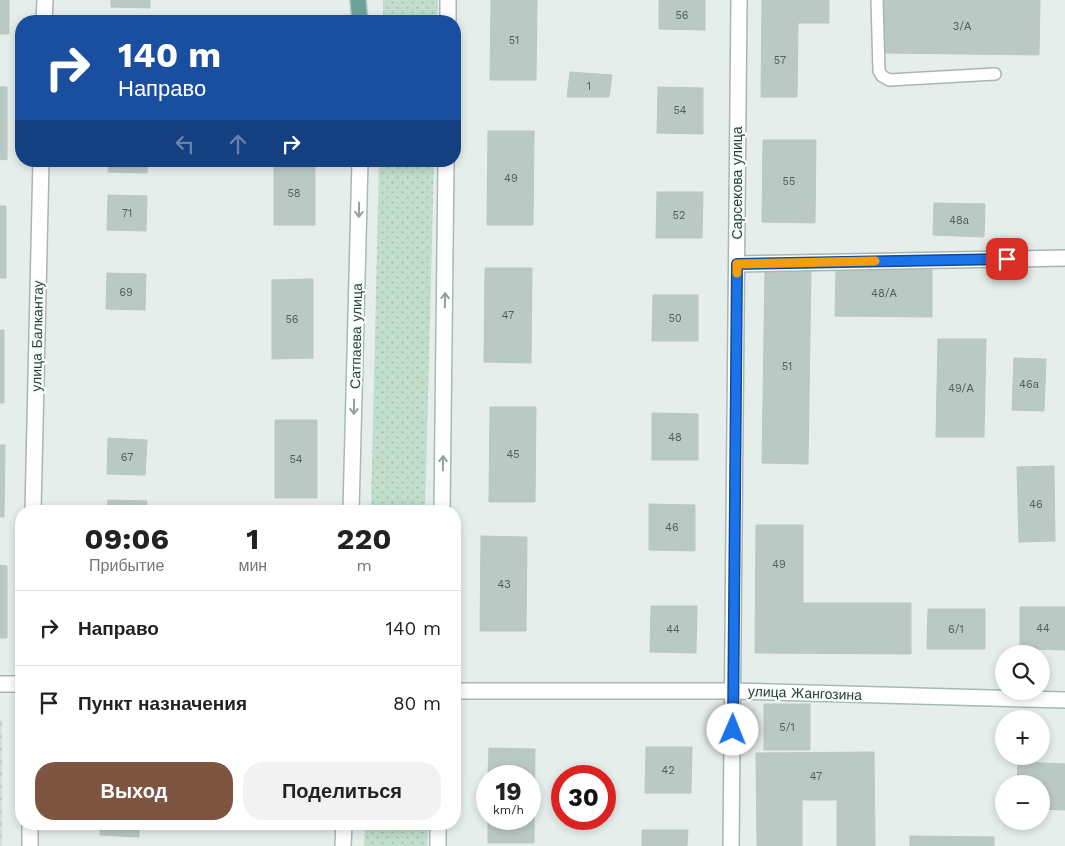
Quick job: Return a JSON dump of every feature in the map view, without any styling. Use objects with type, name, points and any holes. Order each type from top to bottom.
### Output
[{"type":"main road","points":[[358,0],[359,15]]},
{"type":"street","points":[[44,15],[45,0]]},
{"type":"street","points":[[364,15],[365,0]]},
{"type":"street","points":[[448,0],[448,15]]},
{"type":"street","name":"Сарсекова улица","points":[[731,846],[739,0]]},
{"type":"street","name":"улица Балкантау","points":[[33,505],[41,167]]},
{"type":"street","name":"Сатпаева улица","points":[[351,505],[360,167]]},
{"type":"street","points":[[442,505],[446,167]]},
{"type":"street","points":[[737,264],[1065,258]]},
{"type":"street","points":[[0,684],[15,684]]},
{"type":"street","name":"улица Жангозина","points":[[461,691],[733,691],[1065,700]]},
{"type":"street","points":[[30,830],[30,846]]},
{"type":"street","points":[[344,830],[344,846]]},
{"type":"street","points":[[438,830],[438,846]]},
{"type":"lane","points":[[876,0],[879,71],[882,76],[889,80],[995,74]]},
{"type":"shaded area","points":[[0,720],[2,721],[2,846],[0,846]]},
{"type":"green space","points":[[383,0],[438,0],[437,15],[383,15]]},
{"type":"green space","points":[[379,167],[434,167],[425,505],[371,505]]},
{"type":"green space","points":[[365,830],[428,830],[427,846],[364,846]]},
{"type":"building","points":[[0,0],[9,0],[9,34],[0,34]]},
{"type":"building","points":[[111,0],[150,0],[150,8],[111,7]]},
{"type":"building","points":[[491,0],[537,0],[536,80],[490,80]]},
{"type":"building","points":[[659,0],[705,0],[705,30],[659,29]]},
{"type":"building","points":[[762,0],[829,0],[829,23],[798,23],[797,97],[761,97]]},
{"type":"building","points":[[884,0],[1040,0],[1039,55],[884,53]]},
{"type":"building","points":[[570,72],[612,75],[609,97],[567,97]]},
{"type":"building","points":[[0,87],[7,87],[7,160],[0,159]]},
{"type":"building","points":[[658,87],[703,88],[703,134],[657,133]]},
{"type":"building","points":[[488,131],[534,131],[533,225],[487,225]]},
{"type":"building","points":[[763,140],[816,140],[815,223],[762,222]]},
{"type":"building","points":[[108,167],[148,167],[147,173],[108,172]]},
{"type":"building","points":[[274,167],[315,167],[315,225],[274,225]]},
{"type":"building","points":[[657,192],[703,192],[702,238],[656,238]]},
{"type":"building","points":[[108,195],[147,196],[146,231],[107,230]]},
{"type":"building","points":[[934,203],[985,204],[984,237],[933,235]]},
{"type":"building","points":[[0,206],[6,206],[6,278],[0,278]]},
{"type":"building","points":[[485,268],[532,268],[531,363],[484,362]]},
{"type":"building","points":[[765,268],[811,268],[808,464],[762,463]]},
{"type":"building","points":[[836,269],[932,270],[932,317],[835,316]]},
{"type":"building","points":[[107,273],[146,274],[145,310],[106,309]]},
{"type":"building","points":[[313,279],[313,358],[272,359],[272,280]]},
{"type":"building","points":[[653,295],[698,295],[698,341],[652,341]]},
{"type":"building","points":[[0,330],[4,330],[4,403],[0,403]]},
{"type":"building","points":[[938,339],[986,339],[984,437],[936,437]]},
{"type":"building","points":[[1014,358],[1046,359],[1044,411],[1012,410]]},
{"type":"building","points":[[490,407],[536,407],[535,502],[489,502]]},
{"type":"building","points":[[652,413],[698,414],[698,460],[652,460]]},
{"type":"building","points":[[275,420],[317,420],[317,498],[275,498]]},
{"type":"building","points":[[108,438],[147,440],[145,475],[107,474]]},
{"type":"building","points":[[0,445],[5,445],[4,517],[0,517]]},
{"type":"building","points":[[1054,466],[1055,541],[1019,542],[1017,467]]},
{"type":"building","points":[[108,500],[147,501],[147,505],[108,505]]},
{"type":"building","points":[[649,504],[695,505],[695,551],[649,550]]},
{"type":"building","points":[[756,525],[803,525],[803,603],[911,603],[911,654],[755,653]]},
{"type":"building","points":[[481,536],[527,537],[526,631],[480,631]]},
{"type":"building","points":[[0,565],[7,566],[7,638],[0,638]]},
{"type":"building","points":[[651,606],[697,606],[696,653],[650,652]]},
{"type":"building","points":[[1020,607],[1065,607],[1065,650],[1050,650],[1050,645],[1020,645]]},
{"type":"building","points":[[928,609],[985,609],[985,649],[927,649]]},
{"type":"building","points":[[764,704],[810,704],[810,750],[764,750]]},
{"type":"building","points":[[646,747],[692,747],[691,793],[645,793]]},
{"type":"building","points":[[489,748],[535,749],[535,765],[488,765]]},
{"type":"building","points":[[874,752],[875,846],[837,846],[837,800],[802,800],[802,846],[757,846],[756,753]]},
{"type":"building","points":[[1065,764],[1065,810],[1050,809],[1050,775],[1017,775],[1018,765]]},
{"type":"building","points":[[100,830],[139,830],[139,837],[100,835]]},
{"type":"building","points":[[488,830],[534,830],[534,843],[488,843]]},
{"type":"building","points":[[642,830],[688,830],[687,846],[642,846]]},
{"type":"building","points":[[910,836],[994,837],[994,846],[910,846]]},
{"type":"slow traffic","points":[[737,273],[737,264],[875,261]]},
{"type":"route","points":[[733,730],[737,264],[1007,259]]}]
